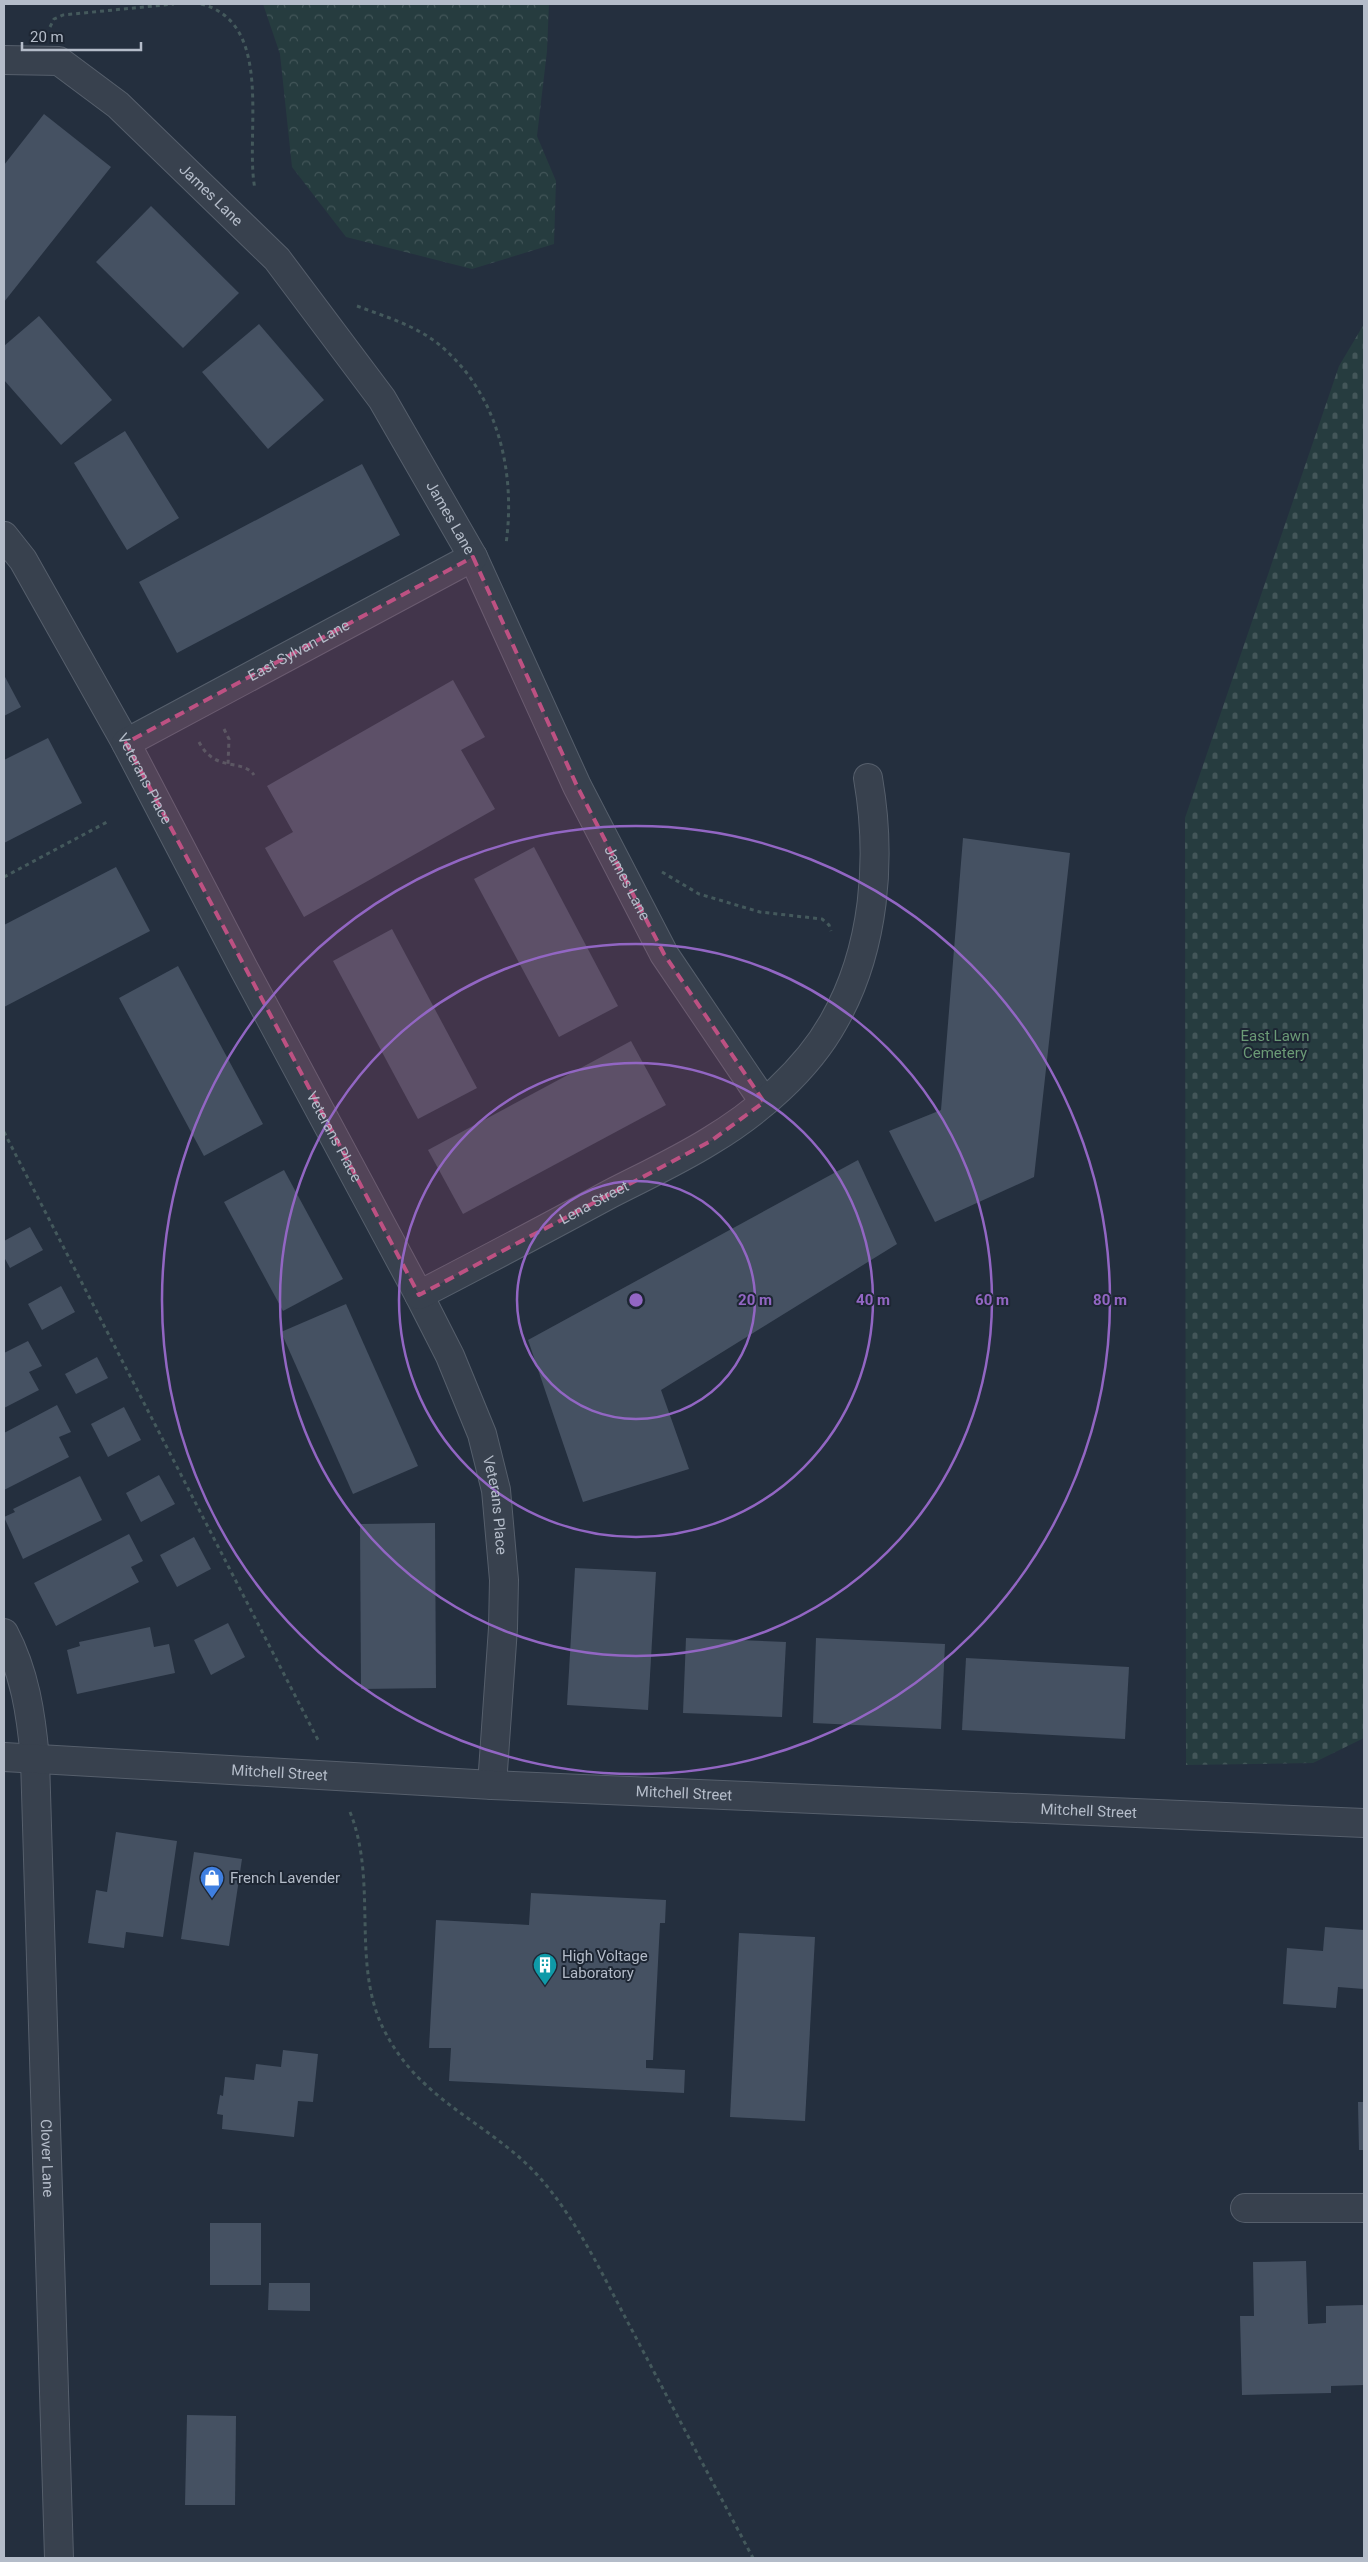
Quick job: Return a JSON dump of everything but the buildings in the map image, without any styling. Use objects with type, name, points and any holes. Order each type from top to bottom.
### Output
[{"type":"street","name":"James Lane","points":[[4,60],[59,61],[118,105],[277,259],[382,398],[473,556],[578,786],[664,954],[764,1102]]},
{"type":"street","name":"Veterans Place","points":[[4,536],[22,560],[126,743],[244,969],[420,1295],[450,1356],[482,1434],[496,1490],[504,1580],[503,1628],[492,1785]]},
{"type":"street","name":"East Sylvan Lane","points":[[126,743],[473,556]]},
{"type":"street","name":"Lena Street","points":[[420,1295],[711,1141],[764,1102],[801,1067],[834,1021],[855,973],[870,919],[875,867],[872,805],[868,778]]},
{"type":"street","name":"Clover Lane","points":[[4,1633],[13,1650],[24,1680],[31,1719],[35,1759],[59,2558]]},
{"type":"street","name":"Mitchell Street","points":[[4,1758],[492,1785],[1364,1823]]},
{"type":"street","points":[[1245,2208],[1364,2208]]},
{"type":"path","points":[[50,28],[54,19],[64,15],[174,4]]},
{"type":"path","points":[[201,4],[216,11],[228,21],[245,45],[250,64],[253,94],[253,179],[260,196]]},
{"type":"path","points":[[351,302],[403,323],[441,346],[474,380],[489,406],[501,441],[509,522],[505,548]]},
{"type":"path","points":[[223,728],[229,739],[228,765]]},
{"type":"path","points":[[199,742],[205,753],[228,765],[244,768],[254,775]]},
{"type":"path","points":[[4,877],[109,821]]},
{"type":"path","points":[[654,868],[699,894],[760,912],[822,919],[829,925],[832,933]]},
{"type":"path","points":[[4,1132],[314,1732]]},
{"type":"path","points":[[353,1819],[363,1855],[369,1986],[383,2027],[412,2074],[447,2105],[524,2160],[575,2223],[752,2558]]},
{"type":"highlighted area","points":[[473,557],[577,786],[664,954],[764,1102],[711,1141],[419,1295],[126,743]]},
{"type":"green space","points":[[263,4],[549,4],[547,51],[537,136],[556,181],[554,244],[472,269],[346,237],[292,167],[280,54]]},
{"type":"green space","name":"East Lawn Cemetery","points":[[1364,324],[1364,1738],[1313,1763],[1186,1765],[1185,818],[1339,366]]},
{"type":"place","name":"French Lavender","points":[[212,1899]]},
{"type":"place","name":"High Voltage Laboratory","points":[[545,1986]]}]
